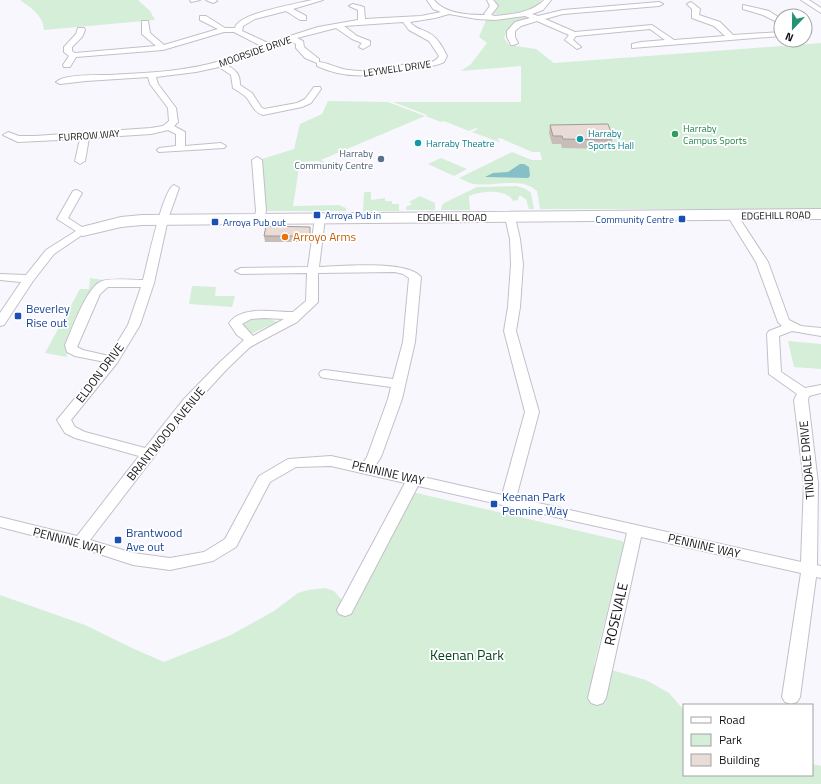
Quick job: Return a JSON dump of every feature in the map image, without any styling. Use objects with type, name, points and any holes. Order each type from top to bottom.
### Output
[{"type":"street","points":[[238,30],[239,26],[252,17],[320,0]]},
{"type":"street","points":[[430,0],[435,6],[449,12],[480,17],[526,14],[542,6],[548,0]]},
{"type":"street","points":[[488,14],[494,6],[490,0]]},
{"type":"street","points":[[804,0],[821,11]]},
{"type":"street","points":[[612,3],[633,9],[652,27],[672,42]]},
{"type":"street","points":[[514,43],[511,37],[511,31],[518,24],[536,18],[563,12],[633,9],[659,4]]},
{"type":"street","points":[[691,4],[696,9],[695,16],[717,24],[731,38]]},
{"type":"street","points":[[362,20],[360,13],[361,10],[356,6],[366,5]]},
{"type":"street","points":[[746,7],[766,13],[773,17]]},
{"type":"street","points":[[286,8],[303,18]]},
{"type":"street","name":"MOORSIDE DRIVE","points":[[60,82],[76,79],[151,74],[200,68],[220,64],[267,46],[337,25],[362,20],[406,21],[435,17],[449,12]]},
{"type":"street","points":[[526,14],[574,34],[652,27]]},
{"type":"street","points":[[203,18],[224,30]]},
{"type":"street","name":"LEYWELL DRIVE","points":[[292,38],[300,43],[300,48],[308,56],[335,70],[358,73],[376,73],[408,66],[430,64],[441,60],[443,56],[438,42],[429,36],[412,30],[406,21]]},
{"type":"street","points":[[145,23],[146,34],[163,48]]},
{"type":"street","points":[[337,25],[351,33],[356,39],[367,44]]},
{"type":"street","points":[[81,30],[79,35],[68,47],[68,52],[74,55],[163,48],[224,30],[238,30],[238,32],[267,46]]},
{"type":"street","points":[[574,34],[569,40],[576,47]]},
{"type":"street","points":[[636,46],[641,44],[773,35]]},
{"type":"street","points":[[67,65],[74,55]]},
{"type":"street","points":[[396,60],[408,66]]},
{"type":"street","points":[[220,64],[234,73],[236,76],[236,86],[249,95],[258,109],[266,115],[308,101],[317,89]]},
{"type":"street","points":[[151,74],[154,84],[173,112],[174,122],[169,127],[180,132],[180,149]]},
{"type":"street","name":"FURROW WAY","points":[[8,135],[18,139],[29,140],[151,131],[169,127]]},
{"type":"street","points":[[80,161],[84,136]]},
{"type":"street","points":[[162,150],[221,146]]},
{"type":"street","points":[[257,160],[261,211],[260,219]]},
{"type":"street","name":"ELDON DRIVE","points":[[149,454],[80,435],[70,430],[64,420],[113,360],[134,325],[148,283],[163,219],[174,188]]},
{"type":"street","points":[[0,322],[29,279],[50,252],[83,231],[62,219],[77,193]]},
{"type":"street","name":"EDGEHILL ROAD","points":[[83,231],[121,222],[163,219],[821,214]]},
{"type":"street","points":[[732,215],[762,262],[784,322],[790,327],[821,332]]},
{"type":"street","points":[[508,501],[532,412],[510,331],[514,306],[517,264],[515,239],[510,217]]},
{"type":"street","name":"BRANTWOOD AVENUE","points":[[80,542],[188,403],[223,366],[246,344],[296,316],[312,302],[313,270],[320,218]]},
{"type":"street","points":[[241,271],[395,269],[407,272],[415,277],[409,342],[395,399],[374,457],[367,468]]},
{"type":"street","points":[[0,277],[29,279]]},
{"type":"street","points":[[113,360],[79,353],[71,349],[71,345],[94,293],[105,284],[148,283]]},
{"type":"street","points":[[252,341],[241,332],[235,324],[240,318],[250,315],[296,316]]},
{"type":"street","points":[[790,327],[773,334],[775,374],[804,393],[821,389]]},
{"type":"street","points":[[325,374],[398,384]]},
{"type":"street","name":"TINDALE DRIVE","points":[[791,698],[815,571],[811,483],[801,400],[804,393]]},
{"type":"street","name":"PENNINE WAY","points":[[0,522],[80,542],[133,559],[170,564],[208,557],[231,542],[264,479],[293,462],[332,460],[635,531],[815,571]]},
{"type":"street","points":[[345,610],[414,480]]},
{"type":"street","name":"ROSEVALE","points":[[597,698],[635,531]]},
{"type":"green space","points":[[20,0],[138,0],[150,11],[155,20],[44,30],[39,16]]},
{"type":"green space","points":[[495,0],[541,0],[537,5],[525,12],[490,14],[496,6]]},
{"type":"green space","name":"Harraby Campus Sports","points":[[522,16],[530,18],[511,26],[504,38],[509,45],[536,49],[554,63],[773,47],[773,48],[813,48],[813,44],[821,43],[821,209],[540,209],[537,191],[523,184],[507,183],[482,185],[474,184],[459,178],[512,152],[532,160],[542,160],[540,152],[532,152],[500,138],[497,139],[500,141],[499,142],[472,132],[478,129],[476,128],[469,131],[444,121],[441,122],[393,102],[521,102],[521,66],[461,71],[471,64],[487,43],[479,37],[486,20]]},
{"type":"green space","points":[[328,101],[388,102],[425,116],[321,160],[334,167],[333,168],[318,161],[300,162],[293,206],[339,205],[346,208],[346,211],[265,211],[262,159],[294,149],[300,124],[322,114]]},
{"type":"green space","points":[[441,158],[467,169],[454,176],[428,164]]},
{"type":"green space","points":[[517,186],[526,189],[531,193],[534,209],[529,209],[526,199],[522,196],[519,196],[518,200],[513,201],[510,197],[499,192],[486,192],[469,196],[470,210],[441,210],[444,203],[477,187]]},
{"type":"green space","points":[[364,192],[371,192],[371,200],[385,198],[385,201],[392,201],[392,204],[399,204],[399,211],[363,211]]},
{"type":"green space","points":[[420,196],[435,203],[435,210],[406,210],[406,207],[412,204],[409,202]]},
{"type":"green space","points":[[90,278],[103,280],[86,300],[65,343],[67,357],[45,353],[80,289],[89,289]]},
{"type":"green space","points":[[192,286],[216,287],[215,296],[235,296],[232,307],[189,304]]},
{"type":"green space","points":[[248,318],[271,319],[277,322],[251,334],[242,327],[243,322]]},
{"type":"green space","points":[[788,341],[821,344],[821,369],[794,367]]},
{"type":"green space","name":"Keenan Park","points":[[408,491],[622,541],[624,543],[594,665],[646,680],[669,693],[683,709],[683,776],[813,776],[813,764],[821,766],[821,784],[0,784],[0,595],[85,625],[164,662],[231,635],[274,611],[298,593],[325,588],[334,591],[342,600],[351,602]]},
{"type":"water","points":[[520,164],[524,164],[529,167],[530,176],[528,178],[485,177],[493,173],[508,172]]},
{"type":"building","points":[[608,124],[613,137],[610,137],[610,140],[563,139],[562,136],[553,136],[550,125]]},
{"type":"building","points":[[266,226],[310,227],[310,236],[264,236]]},
{"type":"place","name":"Harraby Campus Sports","points":[[675,134]]},
{"type":"place","name":"Harraby Sports Hall","points":[[580,139]]},
{"type":"place","name":"Harraby Theatre","points":[[418,143]]},
{"type":"place","name":"Harraby Community Centre","points":[[381,159]]},
{"type":"place","name":"Arroya Pub in","points":[[317,215]]},
{"type":"place","name":"Community Centre","points":[[682,219]]},
{"type":"place","name":"Arroya Pub out","points":[[215,222]]},
{"type":"place","name":"Arroyo Arms","points":[[285,237]]},
{"type":"place","name":"Beverley Rise out","points":[[18,316]]},
{"type":"place","name":"Keenan Park Pennine Way","points":[[494,504]]},
{"type":"place","name":"Brantwood Ave out","points":[[118,540]]}]
